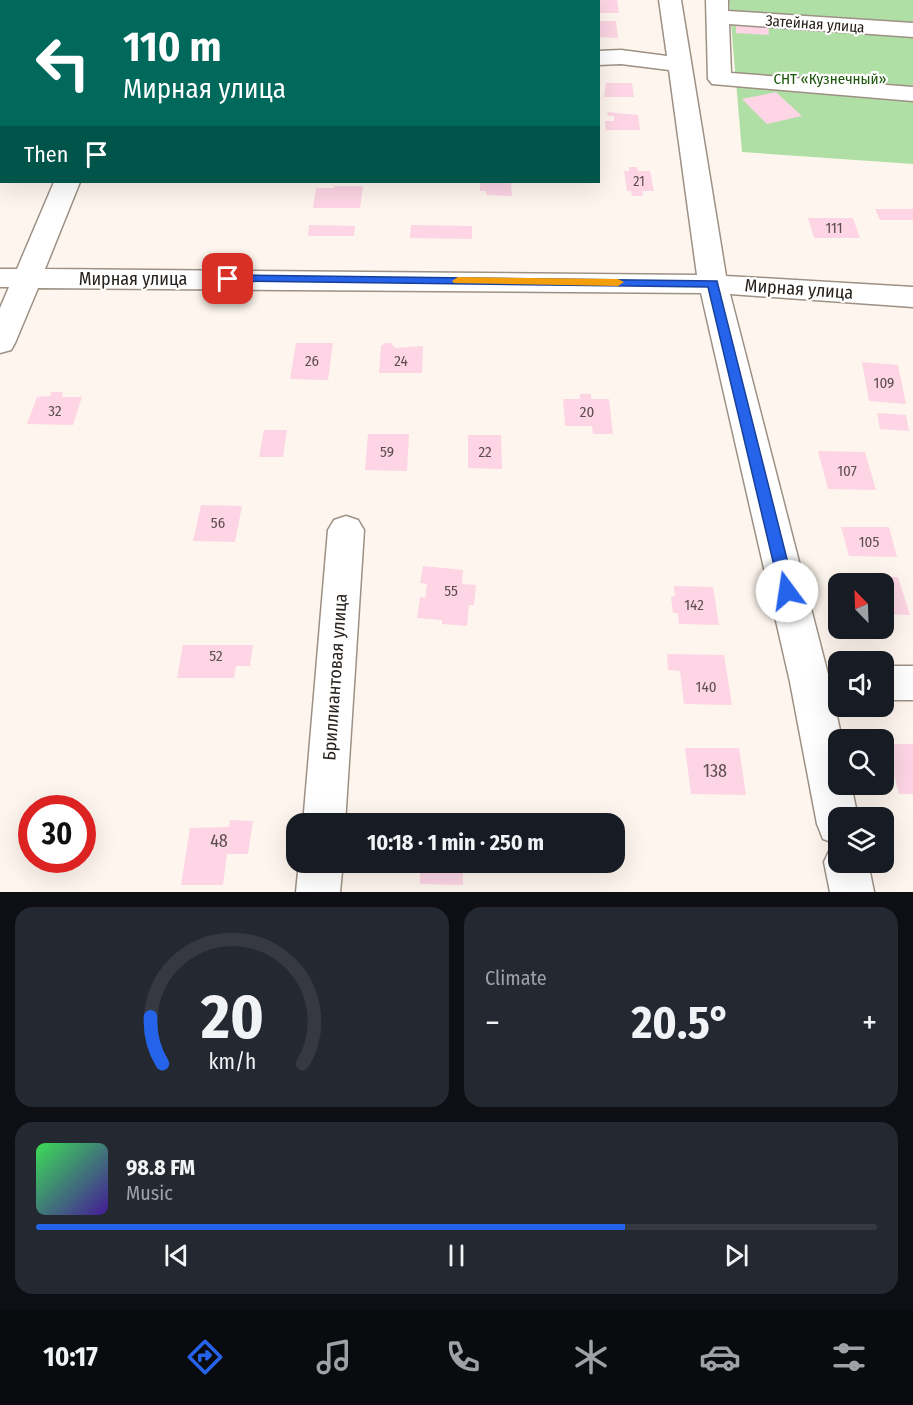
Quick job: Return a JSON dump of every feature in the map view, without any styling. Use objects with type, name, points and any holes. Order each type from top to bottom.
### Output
[{"type":"street","points":[[670,0],[713,284],[824,682],[836,807]]},
{"type":"street","points":[[717,9],[720,79],[913,94]]},
{"type":"street","name":"Затейная улица","points":[[717,9],[913,30]]},
{"type":"street","points":[[600,57],[621,57],[680,65]]},
{"type":"street","points":[[0,344],[13,279],[66,183]]},
{"type":"street","name":"Мирная улица","points":[[13,279],[713,284],[913,297]]},
{"type":"street","name":"Бриллиантовая улица","points":[[325,813],[346,530]]},
{"type":"street","points":[[894,682],[913,683]]},
{"type":"street","points":[[318,892],[320,873]]},
{"type":"street","points":[[848,873],[852,892]]},
{"type":"green space","name":"СНТ «Кузнечный»","points":[[729,0],[913,0],[913,164],[742,152]]},
{"type":"building","points":[[600,0],[617,0],[619,13],[600,13]]},
{"type":"building","points":[[600,21],[616,21],[618,38],[600,37]]},
{"type":"building","points":[[736,23],[768,25],[769,35],[736,33]]},
{"type":"building","points":[[606,83],[632,83],[634,97],[604,97]]},
{"type":"building","points":[[776,92],[802,116],[767,124],[742,99]]},
{"type":"building","points":[[607,112],[638,115],[640,130],[606,130],[605,121],[614,121],[614,116],[608,116]]},
{"type":"building","points":[[629,167],[637,167],[638,171],[650,171],[654,191],[642,191],[643,196],[632,196],[631,191],[627,191],[624,171],[629,171]]},
{"type":"building","points":[[480,183],[511,183],[512,196],[486,195],[486,191],[480,191]]},
{"type":"building","points":[[334,186],[363,186],[360,208],[313,208],[316,188],[334,188]]},
{"type":"building","points":[[875,209],[913,209],[913,220],[880,220]]},
{"type":"building","points":[[808,218],[853,218],[860,238],[814,238]]},
{"type":"building","points":[[309,225],[355,226],[354,236],[308,236]]},
{"type":"building","points":[[411,225],[472,226],[472,239],[410,238]]},
{"type":"building","points":[[296,343],[333,343],[328,380],[290,379]]},
{"type":"building","points":[[391,343],[395,348],[423,346],[422,373],[379,373],[381,346]]},
{"type":"building","points":[[862,362],[898,365],[906,404],[869,401]]},
{"type":"building","points":[[51,392],[63,392],[62,397],[82,397],[73,425],[27,424],[37,397],[50,396]]},
{"type":"building","points":[[580,394],[591,394],[591,399],[609,399],[613,434],[593,434],[592,426],[565,426],[563,399],[580,399]]},
{"type":"building","points":[[877,413],[906,415],[909,431],[880,429]]},
{"type":"building","points":[[264,430],[287,430],[283,457],[259,457]]},
{"type":"building","points":[[368,434],[409,434],[407,471],[365,470]]},
{"type":"building","points":[[468,435],[501,435],[502,469],[468,468]]},
{"type":"building","points":[[818,451],[865,452],[876,490],[828,489]]},
{"type":"building","points":[[201,505],[242,506],[235,542],[193,541]]},
{"type":"building","points":[[841,527],[889,527],[897,557],[849,556]]},
{"type":"building","points":[[423,566],[463,570],[462,584],[476,585],[474,605],[469,605],[467,626],[442,624],[442,620],[417,618],[420,597],[425,598],[427,584],[420,583]]},
{"type":"building","points":[[894,577],[898,577],[910,615],[894,614]]},
{"type":"building","points":[[674,586],[713,587],[719,625],[679,624],[678,613],[673,613],[671,597],[675,596]]},
{"type":"building","points":[[183,645],[253,645],[250,666],[236,666],[234,678],[177,678]]},
{"type":"building","points":[[667,654],[724,655],[732,705],[684,704],[680,671],[668,670]]},
{"type":"building","points":[[894,744],[913,744],[913,794],[899,794],[894,775]]},
{"type":"building","points":[[685,748],[739,748],[746,795],[691,794]]},
{"type":"building","points":[[230,820],[253,821],[248,854],[227,854],[223,885],[181,885],[190,828],[229,827]]},
{"type":"building","points":[[420,873],[463,873],[463,885],[420,884]]},
{"type":"slow traffic","points":[[458,281],[618,282]]},
{"type":"route","points":[[228,279],[713,284],[787,591]]}]
